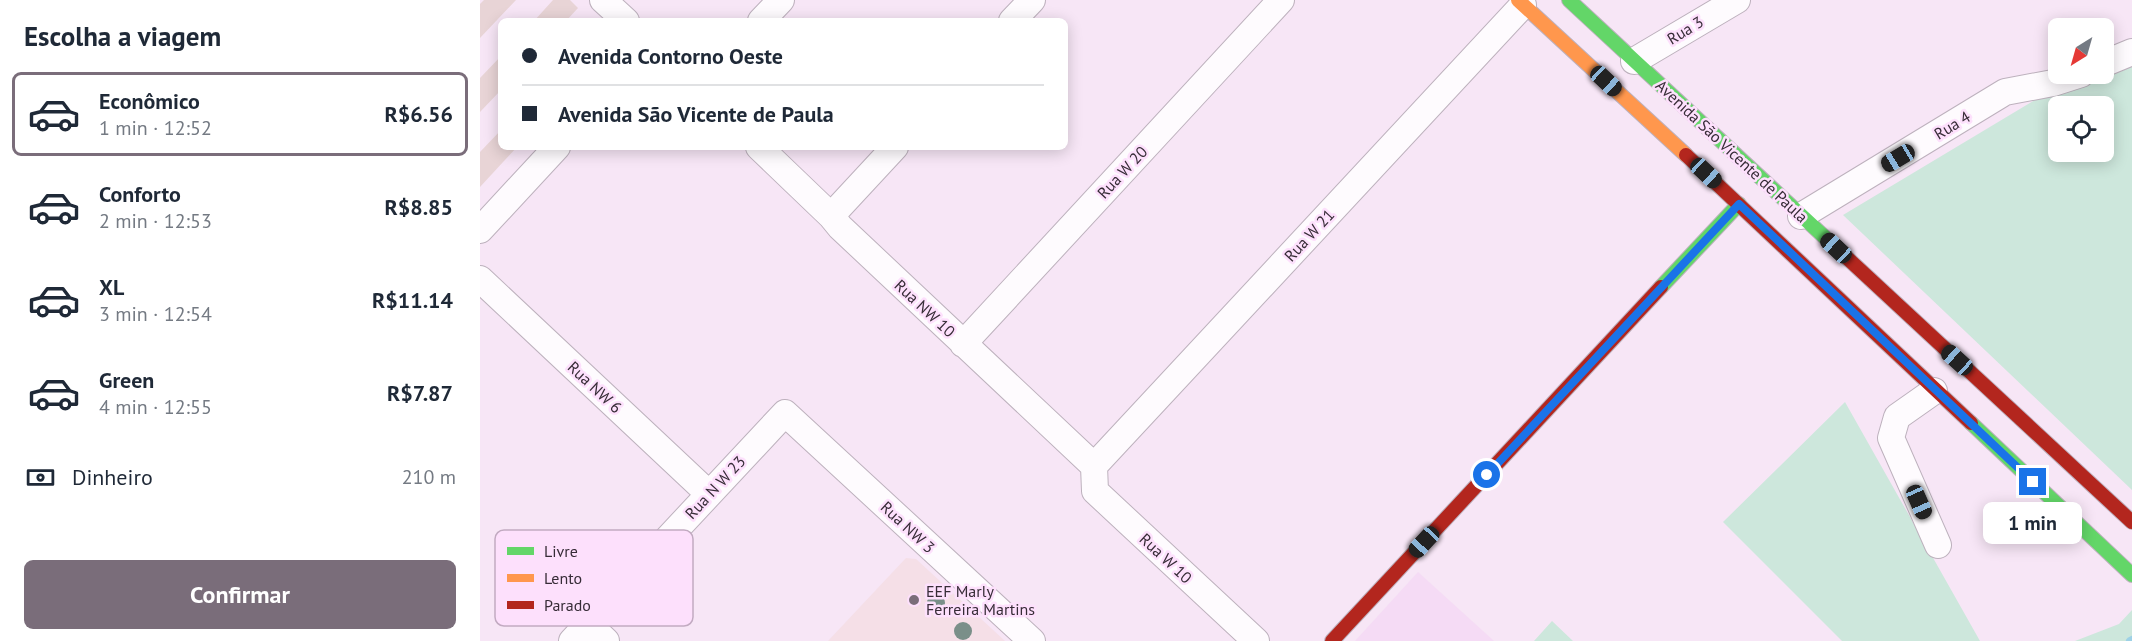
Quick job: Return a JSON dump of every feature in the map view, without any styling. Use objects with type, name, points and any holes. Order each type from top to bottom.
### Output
[{"type":"main road","name":"Avenida São Vicente de Paula","points":[[1569,0],[1801,216],[2002,415],[2132,522]]},
{"type":"main road","name":"Avenida São Vicente de Paula","points":[[1521,2],[2132,575]]},
{"type":"main road","points":[[1332,641],[1739,204]]},
{"type":"main road","points":[[1983,435],[2002,415]]},
{"type":"street","points":[[603,0],[623,18]]},
{"type":"street","points":[[764,18],[781,0]]},
{"type":"street","points":[[1015,18],[1032,0]]},
{"type":"street","name":"Rua W 20","points":[[963,344],[1281,0]]},
{"type":"street","name":"Rua 3","points":[[1634,61],[1737,0]]},
{"type":"street","name":"Rua W 21","points":[[1094,466],[1521,2]]},
{"type":"street","points":[[2114,59],[2132,52]]},
{"type":"street","name":"Rua 4","points":[[1801,216],[2005,92],[2048,83]]},
{"type":"street","points":[[480,230],[554,150]]},
{"type":"street","name":"Rua NW 10","points":[[762,150],[840,227],[1094,466]]},
{"type":"street","points":[[831,216],[892,150]]},
{"type":"street","name":"Rua NW 6","points":[[480,279],[709,494]]},
{"type":"street","points":[[1934,391],[1897,417],[1891,438],[1938,545]]},
{"type":"street","name":"Rua N W 23","points":[[678,530],[785,413]]},
{"type":"street","name":"Rua NW 3","points":[[785,413],[1032,641]]},
{"type":"street","name":"Rua W 10","points":[[1094,466],[1095,491],[1256,641]]},
{"type":"shaded area","name":"EEF Marly Ferreira Martins","points":[[906,558],[916,559],[1005,641],[828,641]]},
{"type":"shaded area","points":[[1418,572],[1494,641],[1355,641]]},
{"type":"green space","points":[[2132,41],[2132,490],[1843,215],[2061,84],[2114,84],[2114,61]]},
{"type":"green space","points":[[1845,402],[1980,641],[1842,641],[1723,522]]},
{"type":"green space","points":[[2132,610],[2132,641],[2075,641],[2119,624]]},
{"type":"green space","points":[[1552,621],[1573,641],[1534,641]]},
{"type":"building","points":[[484,0],[516,0],[480,38],[480,4]]},
{"type":"building","points":[[553,0],[570,0],[578,8],[569,18],[537,18]]},
{"type":"building","points":[[498,59],[498,93],[480,112],[480,78]]},
{"type":"building","points":[[498,133],[498,150],[514,150],[480,187],[480,152]]},
{"type":"traffic: fast","points":[[1569,0],[1831,243]]},
{"type":"traffic: fast","points":[[1661,287],[1739,204]]},
{"type":"traffic: fast","points":[[1971,423],[2132,575]]},
{"type":"traffic: slow","points":[[1518,0],[1686,155]]},
{"type":"traffic: jam","points":[[1686,155],[1971,423]]},
{"type":"traffic: jam","points":[[1831,243],[2132,522]]},
{"type":"traffic: jam","points":[[1332,641],[1661,287]]},
{"type":"place","name":"EEF Marly Ferreira Martins","points":[[914,600]]},
{"type":"route","points":[[1487,475],[1739,204],[1934,391],[2033,482]]}]
